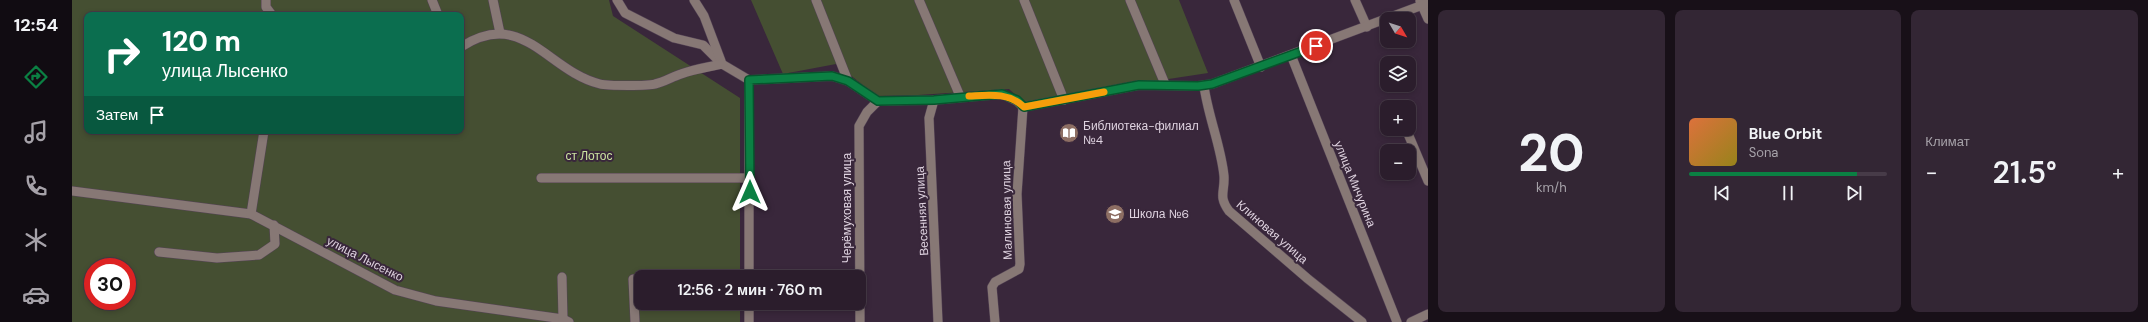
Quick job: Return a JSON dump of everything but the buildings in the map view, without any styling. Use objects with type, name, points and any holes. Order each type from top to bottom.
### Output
[{"type":"street","points":[[266,0],[266,7],[270,12]]},
{"type":"street","points":[[432,0],[437,12]]},
{"type":"street","points":[[493,0],[500,33]]},
{"type":"street","points":[[617,0],[625,13],[674,38],[703,45],[722,64],[749,80],[832,76],[848,81],[878,101],[934,100],[960,96],[1002,94],[1017,100],[1024,107],[1139,85],[1165,84],[1204,86],[1261,67],[1367,27],[1423,3],[1428,19]]},
{"type":"street","points":[[694,0],[704,16],[722,64]]},
{"type":"street","points":[[816,0],[848,81]]},
{"type":"street","points":[[919,0],[960,96]]},
{"type":"street","points":[[1024,0],[1064,100]]},
{"type":"street","points":[[1130,0],[1165,84]]},
{"type":"street","points":[[1234,0],[1261,67]]},
{"type":"street","points":[[1355,0],[1367,27]]},
{"type":"street","points":[[464,45],[474,39],[500,33],[532,44],[577,74],[601,84],[654,85],[682,73],[722,64]]},
{"type":"street","name":"улица Мичурина","points":[[1291,55],[1397,322]]},
{"type":"street","points":[[749,80],[749,270]]},
{"type":"street","name":"Клиновая улица","points":[[1204,86],[1224,177],[1222,196],[1224,204],[1229,212],[1302,274],[1362,322]]},
{"type":"street","name":"Весенняя улица","points":[[934,100],[929,118],[938,322]]},
{"type":"street","name":"Черёмуховая улица","points":[[860,322],[859,126],[867,112],[878,101]]},
{"type":"street","name":"Малиновая улица","points":[[995,322],[992,287],[995,282],[1019,269],[1020,264],[1018,157],[1024,107]]},
{"type":"street","points":[[251,214],[264,134]]},
{"type":"street","points":[[1409,136],[1428,181]]},
{"type":"street","points":[[541,178],[750,178]]},
{"type":"street","name":"улица Лысенко","points":[[72,191],[251,214],[395,290],[436,301],[566,320]]},
{"type":"street","points":[[159,252],[217,258],[259,255],[275,244],[274,225]]},
{"type":"street","points":[[562,277],[566,320]]},
{"type":"street","points":[[633,279],[635,322]]},
{"type":"street","points":[[748,322],[749,310]]},
{"type":"street","points":[[1411,322],[1428,314]]},
{"type":"green space","name":"ст Лотос","points":[[72,0],[609,0],[613,16],[740,98],[740,270],[634,270],[634,310],[740,310],[740,322],[72,322]]},
{"type":"green space","points":[[751,0],[1179,0],[1208,73],[1162,80],[1028,106],[1009,89],[877,96],[836,64],[783,74]]},
{"type":"slow traffic","points":[[969,96],[1002,94],[1017,100],[1024,107],[1104,92]]},
{"type":"place","name":"Библиотека-филиал №4","points":[[1069,133]]},
{"type":"place","name":"Школа №6","points":[[1115,214]]},
{"type":"route","points":[[750,192],[749,80],[832,76],[848,81],[878,101],[934,100],[960,96],[1002,94],[1017,100],[1024,107],[1147,84],[1204,86],[1261,67],[1316,46]]}]
